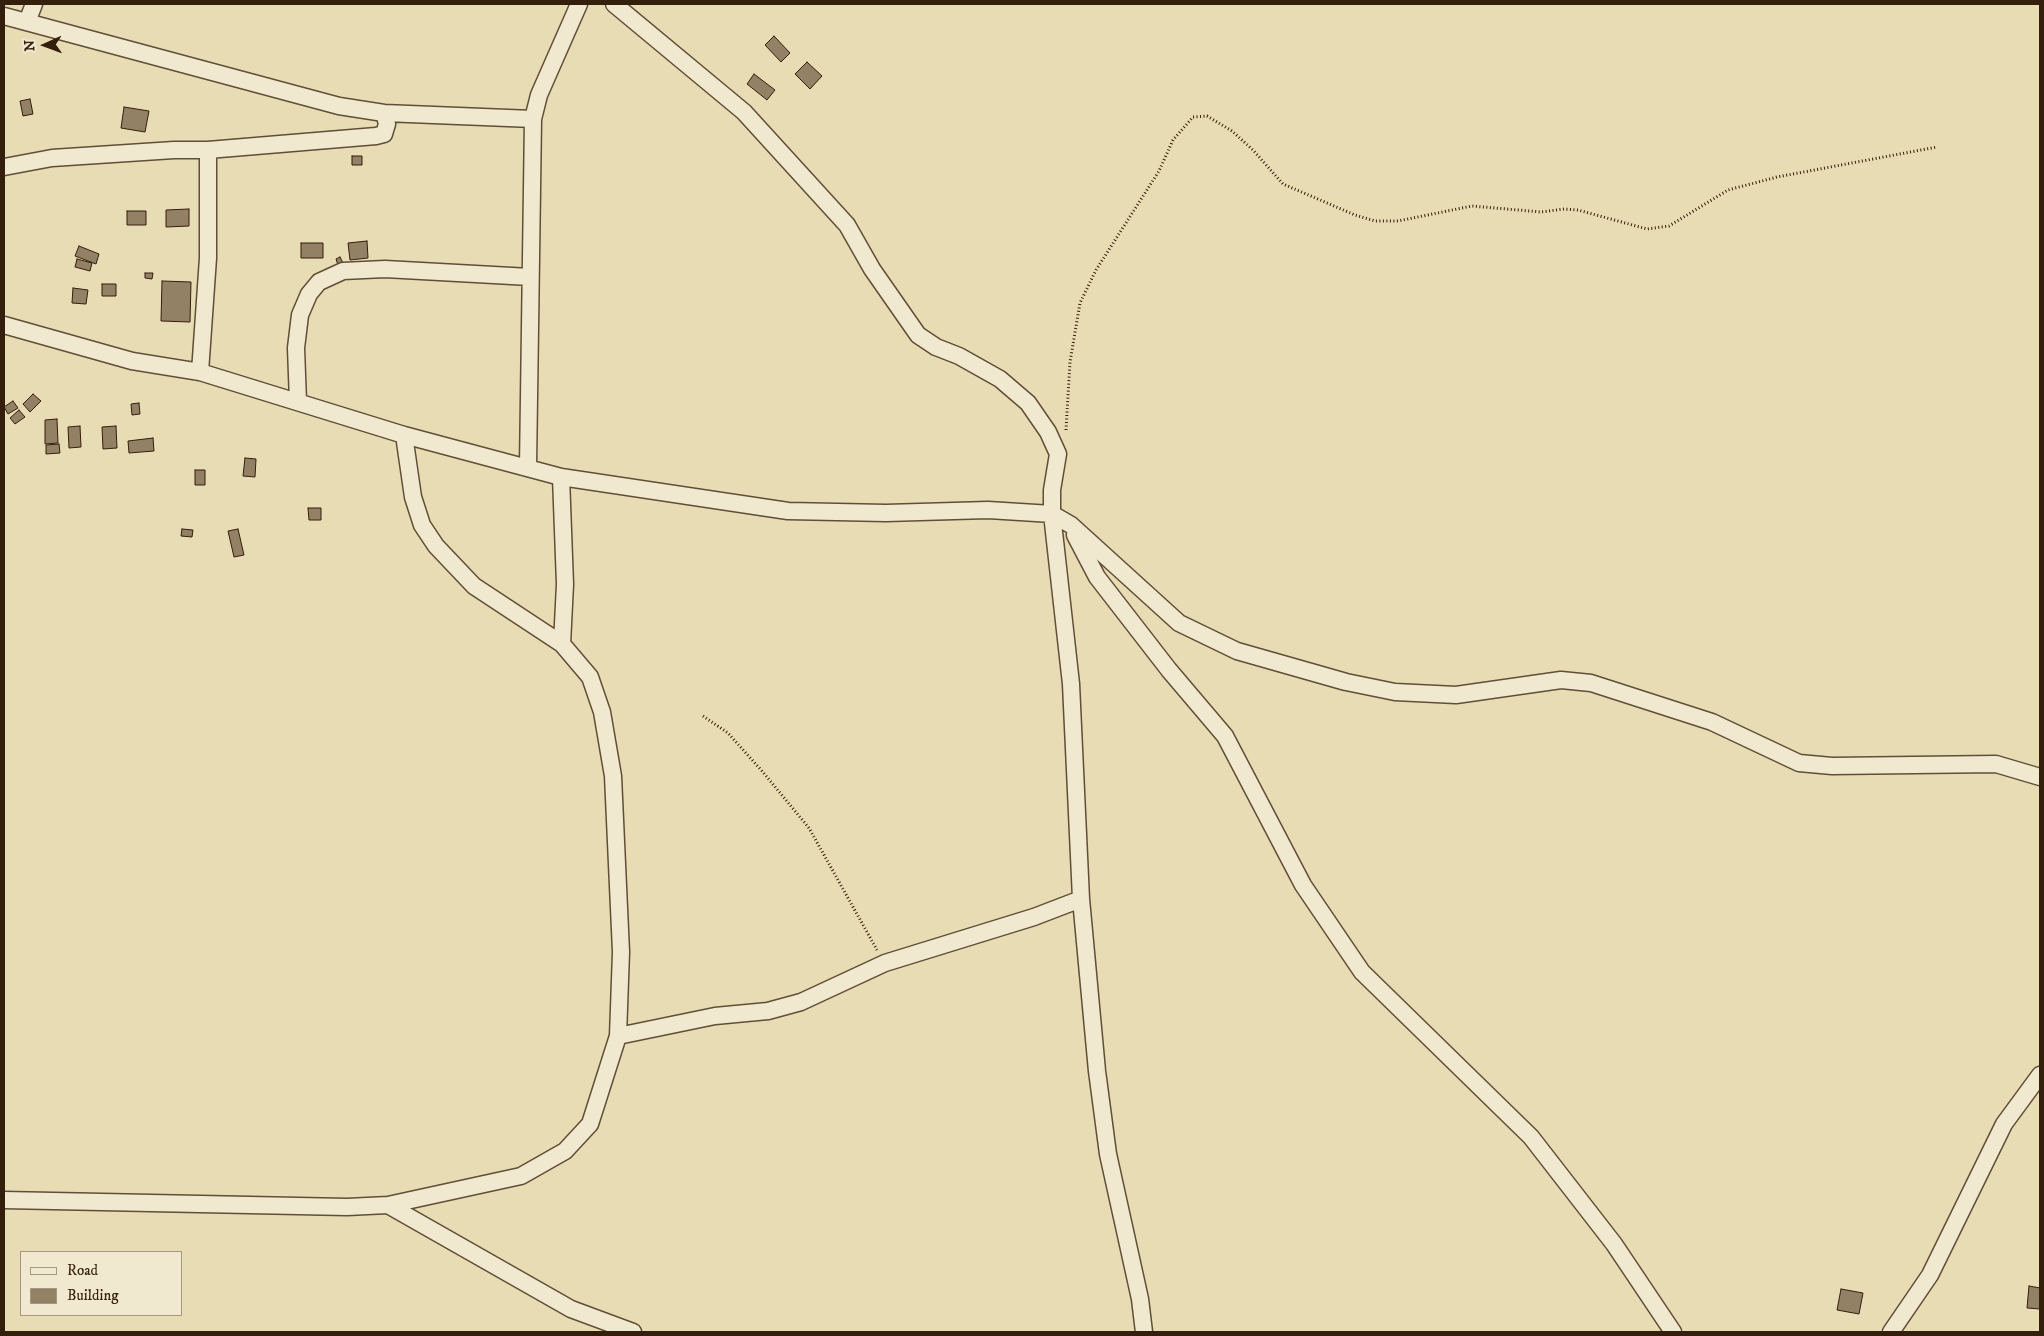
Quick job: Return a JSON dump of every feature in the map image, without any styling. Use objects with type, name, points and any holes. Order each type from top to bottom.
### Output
[{"type":"street","points":[[27,22],[34,4]]},
{"type":"street","points":[[528,467],[533,119],[539,95],[579,4]]},
{"type":"street","points":[[614,4],[744,112],[847,225],[872,269],[918,335],[936,347],[959,356],[1000,379],[1028,404],[1048,432],[1058,454],[1052,490],[1052,514],[1071,684],[1080,899],[1108,1154],[1140,1299],[1144,1332]]},
{"type":"street","points":[[4,16],[339,106],[384,113],[533,119]]},
{"type":"street","points":[[4,167],[52,158],[174,150],[208,150],[376,136],[384,134],[387,124],[384,113]]},
{"type":"street","points":[[200,372],[208,258],[208,150]]},
{"type":"street","points":[[298,402],[296,348],[300,315],[309,294],[319,282],[343,270],[385,269],[530,278]]},
{"type":"street","points":[[4,326],[132,361],[200,372],[404,435],[561,477],[788,511],[886,514],[988,510],[1052,514],[1070,525],[1179,623],[1237,650],[1346,682],[1395,692],[1456,695],[1561,680],[1591,683],[1712,722],[1799,763],[1832,766],[1996,764],[2040,777]]},
{"type":"street","points":[[4,1200],[347,1207],[388,1204],[521,1176],[565,1151],[590,1124],[618,1036],[621,952],[613,776],[602,712],[590,677],[562,644],[474,586],[436,546],[422,525],[413,497],[404,435]]},
{"type":"street","points":[[561,477],[564,584],[562,644]]},
{"type":"street","points":[[1070,525],[1097,577],[1169,670],[1225,736],[1303,885],[1362,972],[1531,1137],[1614,1244],[1673,1332]]},
{"type":"street","points":[[618,1036],[715,1016],[768,1011],[802,1002],[885,963],[1034,916],[1080,899]]},
{"type":"street","points":[[1891,1332],[1930,1275],[2004,1124],[2040,1075]]},
{"type":"street","points":[[388,1204],[571,1309],[633,1332]]},
{"type":"path","points":[[1058,454],[1066,431],[1070,362],[1080,303],[1096,270],[1159,171],[1173,140],[1193,117],[1207,116],[1232,131],[1253,150],[1282,184],[1355,215],[1375,221],[1398,221],[1472,206],[1541,212],[1564,209],[1578,210],[1647,229],[1669,226],[1728,190],[1777,177],[1937,147]]},
{"type":"path","points":[[703,716],[728,733],[809,828],[885,963]]},
{"type":"building","points":[[774,36],[790,53],[781,62],[765,45]]},
{"type":"building","points":[[807,62],[822,76],[810,89],[795,74]]},
{"type":"building","points":[[754,74],[775,90],[767,100],[747,84]]},
{"type":"building","points":[[30,99],[33,114],[23,116],[20,101]]},
{"type":"building","points":[[124,107],[149,111],[145,132],[121,128]]},
{"type":"building","points":[[352,156],[362,156],[362,165],[352,165]]},
{"type":"building","points":[[189,209],[189,226],[166,227],[166,210]]},
{"type":"building","points":[[127,211],[146,211],[146,225],[127,225]]},
{"type":"building","points":[[367,241],[368,258],[350,260],[348,243]]},
{"type":"building","points":[[301,243],[323,243],[323,258],[301,258]]},
{"type":"building","points":[[79,246],[99,254],[96,264],[75,256]]},
{"type":"building","points":[[340,257],[343,263],[338,265],[336,259]]},
{"type":"building","points":[[77,259],[92,263],[90,271],[75,267]]},
{"type":"building","points":[[145,273],[153,273],[152,279],[145,278]]},
{"type":"building","points":[[162,281],[191,282],[190,322],[161,321]]},
{"type":"building","points":[[102,284],[116,284],[116,296],[102,296]]},
{"type":"building","points":[[73,288],[88,290],[86,304],[72,303]]},
{"type":"building","points":[[33,394],[41,401],[30,412],[23,404]]},
{"type":"building","points":[[13,401],[18,408],[8,414],[4,407]]},
{"type":"building","points":[[139,403],[140,414],[132,415],[131,404]]},
{"type":"building","points":[[19,410],[25,417],[15,424],[10,418]]},
{"type":"building","points":[[57,419],[58,443],[45,444],[45,420]]},
{"type":"building","points":[[80,426],[81,447],[69,448],[68,427]]},
{"type":"building","points":[[116,426],[117,448],[103,449],[102,427]]},
{"type":"building","points":[[153,438],[154,451],[129,453],[128,441]]},
{"type":"building","points":[[59,444],[60,453],[46,454],[46,445]]},
{"type":"building","points":[[245,458],[256,459],[255,477],[243,476]]},
{"type":"building","points":[[195,470],[205,470],[205,485],[195,485]]},
{"type":"building","points":[[308,508],[321,508],[321,520],[309,520]]},
{"type":"building","points":[[182,529],[193,530],[192,537],[181,536]]},
{"type":"building","points":[[238,529],[244,555],[234,557],[228,531]]},
{"type":"building","points":[[2029,1286],[2040,1288],[2040,1309],[2027,1308]]},
{"type":"building","points":[[1841,1289],[1863,1293],[1859,1314],[1837,1310]]}]
